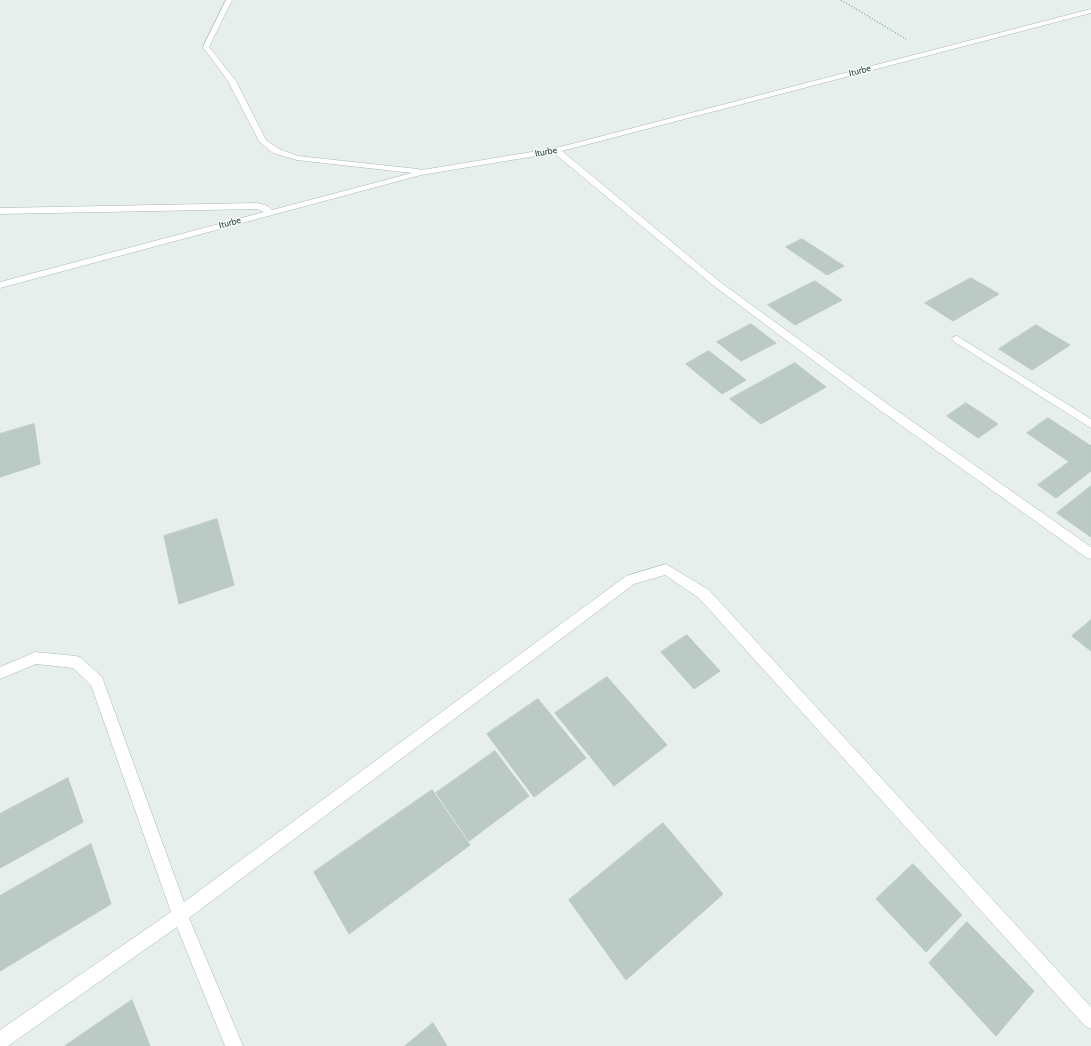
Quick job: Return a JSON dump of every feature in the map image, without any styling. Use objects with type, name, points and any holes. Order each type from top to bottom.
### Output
[{"type":"street","points":[[229,0],[206,47],[232,81],[263,141],[276,151],[297,158],[410,169],[420,173]]},
{"type":"street","name":"Iturbe","points":[[0,285],[420,173],[556,150],[1091,11]]},
{"type":"street","points":[[556,150],[717,284],[885,408],[1091,554]]},
{"type":"street","points":[[0,211],[257,206],[266,208],[270,212]]},
{"type":"street","points":[[957,339],[1091,424]]},
{"type":"street","points":[[0,1041],[180,915],[630,580],[666,569],[704,594],[1091,1020]]},
{"type":"street","points":[[0,673],[35,658],[76,662],[97,681],[180,915],[234,1046]]},
{"type":"path","points":[[841,0],[928,53]]},
{"type":"building","points":[[802,239],[844,266],[827,275],[786,247]]},
{"type":"building","points":[[971,278],[999,294],[953,321],[925,303]]},
{"type":"building","points":[[815,281],[842,300],[795,325],[768,305]]},
{"type":"building","points":[[751,324],[776,343],[741,361],[717,342]]},
{"type":"building","points":[[1036,325],[1070,345],[1032,370],[999,349]]},
{"type":"building","points":[[709,351],[746,380],[722,394],[686,364]]},
{"type":"building","points":[[795,363],[826,387],[761,424],[730,399]]},
{"type":"building","points":[[966,403],[998,424],[978,438],[947,416]]},
{"type":"building","points":[[1048,418],[1091,446],[1091,471],[1087,474],[1027,433]]},
{"type":"building","points":[[34,424],[40,464],[0,477],[0,434]]},
{"type":"building","points":[[1069,462],[1087,474],[1056,498],[1038,485]]},
{"type":"building","points":[[1091,486],[1091,537],[1057,513]]},
{"type":"building","points":[[217,519],[234,585],[179,604],[164,536]]},
{"type":"building","points":[[1091,620],[1091,651],[1072,636]]},
{"type":"building","points":[[687,635],[720,671],[694,689],[661,652]]},
{"type":"building","points":[[607,677],[667,745],[614,786],[555,713]]},
{"type":"building","points":[[538,699],[586,758],[534,797],[487,734]]},
{"type":"building","points":[[495,751],[529,796],[469,841],[436,793]]},
{"type":"building","points":[[68,778],[83,822],[0,868],[0,814]]},
{"type":"building","points":[[432,790],[470,845],[349,934],[314,872]]},
{"type":"building","points":[[663,823],[723,894],[626,980],[569,900]]},
{"type":"building","points":[[91,844],[111,904],[0,971],[0,896]]},
{"type":"building","points":[[913,864],[962,915],[926,952],[876,899]]},
{"type":"building","points":[[967,922],[1034,991],[996,1036],[929,963]]},
{"type":"building","points":[[132,1000],[150,1046],[65,1046]]},
{"type":"building","points":[[433,1023],[447,1046],[405,1046]]}]
